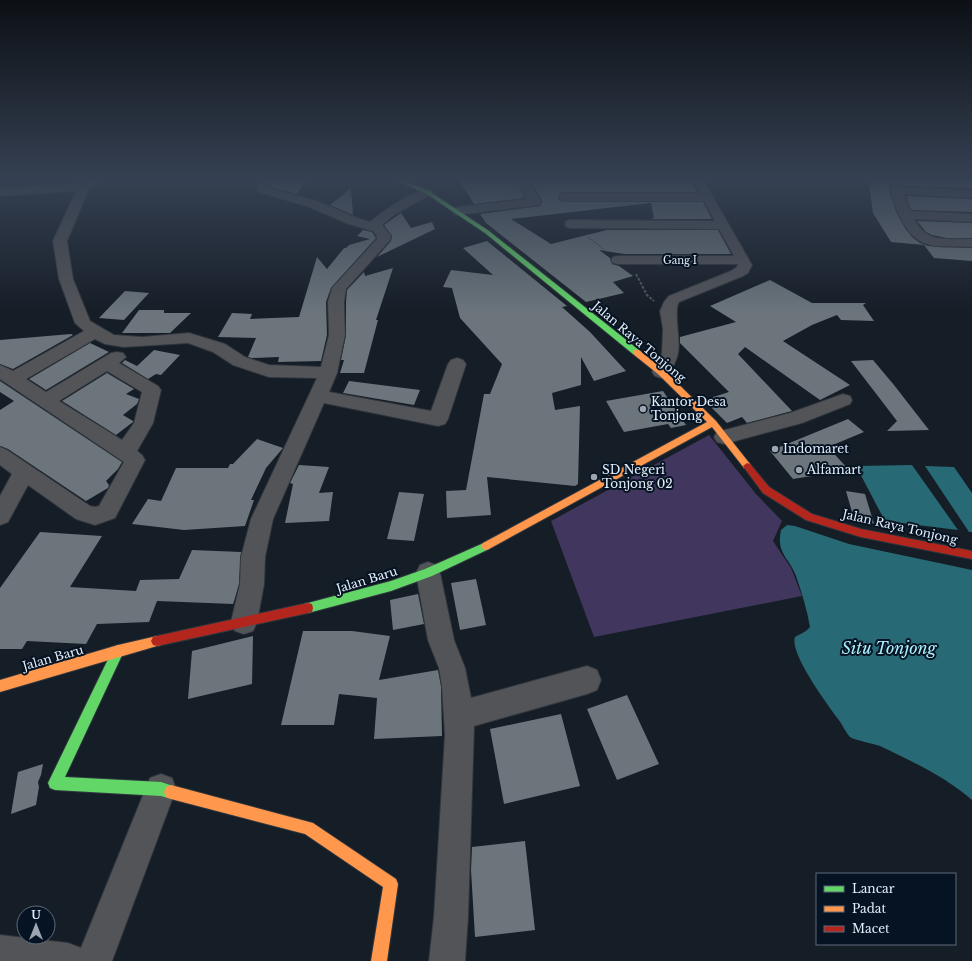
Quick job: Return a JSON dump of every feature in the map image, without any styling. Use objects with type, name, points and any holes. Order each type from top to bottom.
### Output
[{"type":"main road","name":"Jalan Raya Tonjong","points":[[477,225],[661,372],[718,430],[766,490],[808,517],[861,533],[972,555]]},
{"type":"main road","name":"Jalan Baru","points":[[0,686],[118,651],[217,627],[353,598],[428,573],[493,543],[718,430]]},
{"type":"main road","points":[[118,651],[54,783],[161,789],[308,828],[391,884],[379,961]]},
{"type":"street","points":[[68,225],[60,241],[66,279],[83,323],[95,332],[111,340],[124,342],[189,338],[219,348],[239,361],[269,371],[328,373]]},
{"type":"street","points":[[244,622],[252,584],[253,557],[262,519],[319,396],[328,373],[338,335],[336,302],[339,288],[383,240],[384,236],[382,231],[378,228],[367,225]]},
{"type":"street","points":[[661,372],[670,353],[671,329],[668,311],[669,305],[674,299],[743,270],[745,267],[743,260],[724,225],[701,225]]},
{"type":"street","points":[[912,225],[922,238],[937,241],[972,243]]},
{"type":"street","name":"Gang I","points":[[618,260],[743,260]]},
{"type":"street","points":[[6,375],[95,332]]},
{"type":"street","points":[[46,401],[142,342]]},
{"type":"street","points":[[106,364],[152,390],[142,429],[137,438],[125,451]]},
{"type":"street","points":[[319,396],[438,419],[457,364]]},
{"type":"street","points":[[0,455],[84,513],[95,516],[107,512],[136,460],[125,451],[6,375]]},
{"type":"street","points":[[718,430],[795,418],[843,400]]},
{"type":"street","points":[[0,516],[24,472]]},
{"type":"street","points":[[428,573],[441,640],[452,668],[456,686],[460,735],[452,909],[447,961]]},
{"type":"street","points":[[458,716],[587,680]]},
{"type":"street","points":[[94,961],[161,789]]},
{"type":"street","points":[[0,953],[68,961]]},
{"type":"shaded area","points":[[709,435],[756,494],[782,521],[773,541],[791,568],[802,596],[594,637],[551,521]]},
{"type":"water","points":[[912,465],[958,530],[885,521],[856,466]]},
{"type":"water","points":[[925,466],[954,467],[972,493],[972,532],[969,532]]},
{"type":"water","name":"Situ Tonjong","points":[[787,525],[795,526],[849,544],[972,570],[972,800],[951,784],[916,764],[880,746],[850,737],[818,691],[803,666],[795,645],[795,637],[810,627],[796,576],[780,545],[781,530]]},
{"type":"building","points":[[384,225],[409,225],[411,228],[422,225],[433,225],[435,229],[377,257],[391,241],[392,236]]},
{"type":"building","points":[[488,225],[520,225],[551,244],[607,230],[718,230],[731,254],[624,254],[599,250],[610,258],[612,264],[619,266],[633,276],[613,282],[624,293],[586,302]]},
{"type":"building","points":[[880,225],[903,225],[912,237],[920,243],[928,246],[972,248],[972,261],[934,258],[924,245],[891,242]]},
{"type":"building","points":[[920,225],[972,225],[972,238],[946,238],[926,232]]},
{"type":"building","points":[[363,230],[372,232],[376,238],[331,288],[326,302],[327,335],[321,361],[278,362],[279,357],[251,358],[248,357],[256,338],[218,337],[232,313],[252,314],[250,319],[299,317],[317,257],[327,269],[344,248],[370,239],[357,236]]},
{"type":"building","points":[[487,241],[567,306],[562,307],[590,332],[626,371],[594,381],[581,357],[581,385],[552,393],[555,410],[580,406],[578,484],[575,486],[487,477],[491,515],[447,518],[446,491],[466,490],[484,394],[490,394],[502,364],[460,318],[452,288],[443,287],[451,270],[493,275],[463,248]]},
{"type":"building","points":[[393,268],[376,320],[378,320],[364,373],[340,373],[344,360],[341,360],[346,335],[347,290],[364,272],[365,276]]},
{"type":"building","points":[[770,280],[812,303],[866,303],[863,305],[874,321],[841,320],[837,315],[812,325],[783,341],[850,385],[820,400],[745,347],[738,354],[792,411],[747,423],[742,417],[727,423],[704,400],[729,392],[680,343],[680,337],[736,322],[710,306]]},
{"type":"building","points":[[125,291],[149,293],[124,320],[99,318]]},
{"type":"building","points":[[139,310],[164,310],[164,313],[191,313],[170,333],[122,333]]},
{"type":"building","points":[[73,335],[13,369],[0,364],[0,340]]},
{"type":"building","points":[[90,343],[109,352],[46,390],[29,379]]},
{"type":"building","points":[[154,350],[180,355],[161,375],[156,374],[148,379],[122,363],[125,360],[137,366]]},
{"type":"building","points":[[873,360],[929,430],[887,431],[897,421],[851,361]]},
{"type":"building","points":[[107,373],[134,389],[126,394],[139,399],[137,404],[123,415],[133,422],[116,435],[62,401]]},
{"type":"building","points":[[0,381],[122,462],[118,469],[106,481],[109,485],[108,488],[86,501],[8,449],[0,446],[0,410],[14,401],[0,392]]},
{"type":"building","points":[[349,381],[420,390],[414,405],[343,393]]},
{"type":"building","name":"Kantor Desa Tonjong","points":[[663,391],[686,425],[671,428],[668,424],[624,432],[606,401]]},
{"type":"building","points":[[848,419],[864,432],[828,447],[849,470],[793,479],[770,451]]},
{"type":"building","points":[[257,439],[283,448],[266,468],[251,500],[254,500],[245,526],[184,530],[132,524],[148,499],[161,501],[176,468],[228,468],[230,464],[233,464]]},
{"type":"building","points":[[299,465],[329,467],[319,493],[333,492],[329,521],[285,523],[293,484],[290,483]]},
{"type":"building","points":[[846,491],[865,494],[874,524],[854,519]]},
{"type":"building","points":[[399,492],[424,494],[414,541],[387,539]]},
{"type":"building","points":[[40,532],[102,536],[70,587],[136,591],[140,580],[179,579],[192,550],[241,552],[239,584],[233,604],[157,601],[149,622],[97,624],[86,644],[27,641],[22,649],[0,649],[0,588]]},
{"type":"building","points":[[476,579],[486,625],[460,630],[451,583]]},
{"type":"building","points":[[418,594],[424,624],[393,630],[390,600]]},
{"type":"building","points":[[303,631],[352,631],[390,636],[379,680],[438,670],[441,686],[442,736],[374,739],[377,698],[339,694],[334,725],[281,725]]},
{"type":"building","points":[[253,636],[252,684],[188,699],[192,651]]},
{"type":"building","points":[[627,695],[659,764],[617,780],[587,709]]},
{"type":"building","points":[[561,714],[580,786],[504,804],[490,729]]},
{"type":"building","points":[[43,764],[38,782],[39,787],[36,805],[11,814],[18,772]]},
{"type":"building","points":[[525,841],[535,930],[475,937],[471,870],[472,847]]},
{"type":"traffic: fast","points":[[476,225],[636,352]]},
{"type":"traffic: fast","points":[[308,608],[391,586],[428,573],[486,546]]},
{"type":"traffic: fast","points":[[118,651],[55,783],[161,789],[171,792]]},
{"type":"traffic: slow","points":[[636,352],[661,372],[713,423],[747,466]]},
{"type":"traffic: slow","points":[[486,546],[713,423]]},
{"type":"traffic: slow","points":[[0,686],[157,641]]},
{"type":"traffic: slow","points":[[171,792],[308,828],[391,884],[379,961]]},
{"type":"traffic: jam","points":[[747,466],[766,490],[809,517],[861,533],[972,555]]},
{"type":"traffic: jam","points":[[157,641],[308,608]]},
{"type":"place","name":"Kantor Desa Tonjong","points":[[643,409]]},
{"type":"place","name":"Indomaret","points":[[775,449]]},
{"type":"place","name":"Alfamart","points":[[799,470]]},
{"type":"place","name":"SD Negeri Tonjong 02","points":[[594,477]]}]
